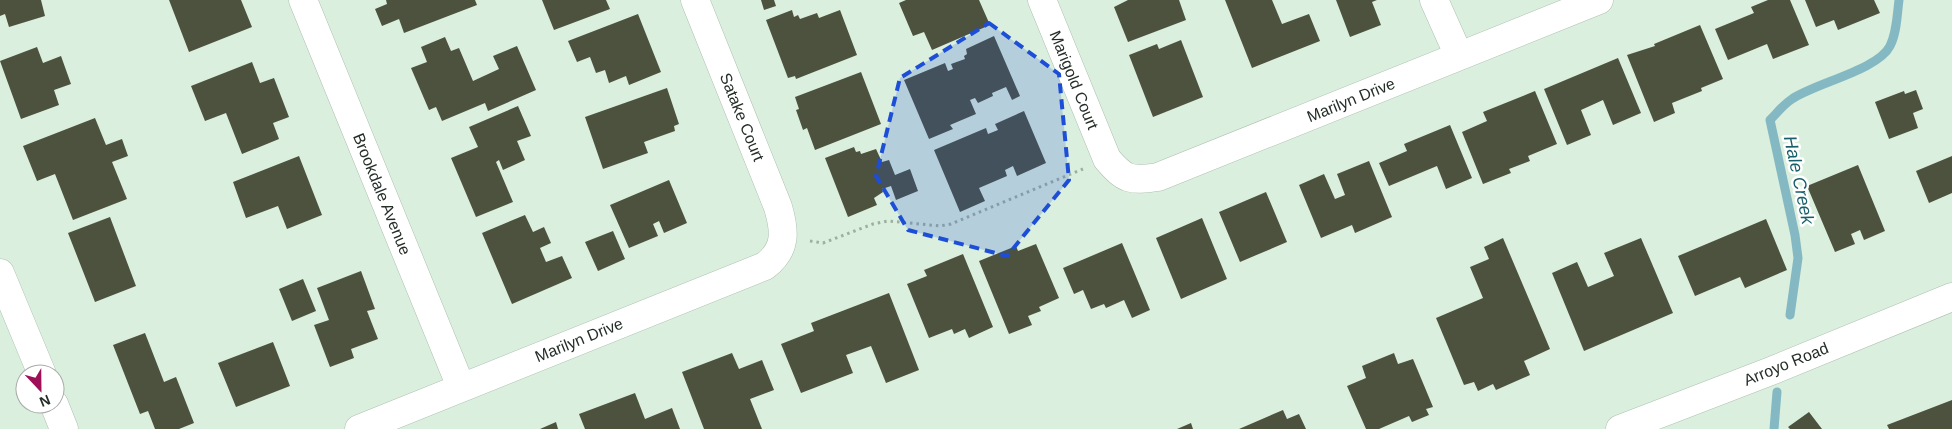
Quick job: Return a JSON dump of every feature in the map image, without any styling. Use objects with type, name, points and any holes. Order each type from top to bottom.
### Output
[{"type":"street","name":"Brookdale Avenue","points":[[302,0],[461,387]]},
{"type":"street","name":"Satake Court","points":[[695,0],[778,207],[782,220],[783,236]]},
{"type":"street","name":"Marigold Court","points":[[1042,0],[1107,159]]},
{"type":"street","points":[[1434,0],[1459,56]]},
{"type":"street","name":"Marilyn Drive","points":[[1107,159],[1120,175],[1135,179],[1158,177],[1599,0]]},
{"type":"street","name":"Marilyn Drive","points":[[359,429],[765,266],[774,259],[780,250],[783,236]]},
{"type":"street","points":[[0,273],[38,364]]},
{"type":"street","name":"Arroyo Road","points":[[1620,429],[1771,371],[1952,297]]},
{"type":"street","points":[[58,414],[64,429]]},
{"type":"path","points":[[783,236],[823,243],[873,224],[888,221],[940,226],[952,224],[1107,159]]},
{"type":"highlighted area","points":[[989,23],[1059,74],[1069,180],[1007,256],[908,230],[876,176],[900,78]]},
{"type":"building","points":[[0,0],[41,0],[45,16],[9,27],[5,14],[0,16]]},
{"type":"building","points":[[169,0],[241,0],[252,27],[189,52]]},
{"type":"building","points":[[386,0],[475,0],[477,5],[404,33],[399,19],[382,26],[375,9],[387,4]]},
{"type":"building","points":[[542,0],[606,0],[610,9],[554,30]]},
{"type":"building","points":[[761,0],[774,0],[776,6],[764,10]]},
{"type":"building","points":[[906,0],[979,0],[990,25],[932,50],[924,32],[913,36],[899,3]]},
{"type":"building","points":[[1128,0],[1179,0],[1186,20],[1128,42],[1114,7]]},
{"type":"building","points":[[1225,0],[1272,0],[1282,24],[1309,14],[1320,41],[1252,68]]},
{"type":"building","points":[[1336,0],[1377,0],[1372,2],[1381,25],[1350,37]]},
{"type":"building","points":[[1768,0],[1790,0],[1809,45],[1773,59],[1767,44],[1728,60],[1715,29],[1754,13],[1751,7]]},
{"type":"building","points":[[1805,0],[1874,0],[1880,13],[1838,30],[1834,20],[1816,27]]},
{"type":"building","points":[[792,10],[794,17],[798,15],[800,19],[817,13],[819,18],[840,10],[857,55],[796,79],[795,76],[788,78],[766,20]]},
{"type":"building","points":[[638,14],[661,72],[629,85],[626,76],[609,83],[605,70],[596,73],[590,57],[577,62],[568,41]]},
{"type":"building","points":[[1700,25],[1723,79],[1701,88],[1702,91],[1672,103],[1675,113],[1654,122],[1627,55],[1655,46],[1654,44]]},
{"type":"building","points":[[994,36],[1020,96],[1012,100],[1006,87],[992,93],[993,96],[978,103],[975,98],[970,100],[976,114],[950,125],[953,129],[929,139],[904,80],[945,63],[948,71],[953,69],[951,64],[965,59],[966,49]]},
{"type":"building","points":[[445,37],[451,51],[459,48],[473,81],[499,69],[493,56],[517,46],[536,90],[488,111],[485,103],[442,121],[436,107],[429,110],[411,68],[427,62],[421,47]]},
{"type":"building","points":[[1181,40],[1203,97],[1153,117],[1129,55],[1157,44],[1159,49]]},
{"type":"building","points":[[37,47],[43,63],[61,56],[71,84],[54,90],[59,105],[21,119],[0,61]]},
{"type":"building","points":[[1618,58],[1641,113],[1613,125],[1603,100],[1581,110],[1591,135],[1567,145],[1544,89]]},
{"type":"building","points":[[252,62],[260,83],[274,78],[289,117],[273,123],[279,139],[242,154],[226,113],[205,121],[191,86]]},
{"type":"building","points":[[861,72],[881,124],[815,150],[807,128],[803,130],[796,110],[799,109],[795,97]]},
{"type":"building","points":[[667,88],[679,124],[674,126],[675,131],[644,142],[648,153],[603,169],[585,117]]},
{"type":"building","points":[[1916,90],[1923,109],[1913,113],[1918,128],[1889,139],[1875,102],[1904,91],[1905,94]]},
{"type":"building","points":[[1535,91],[1557,144],[1528,156],[1530,161],[1509,169],[1511,173],[1483,184],[1462,132],[1487,121],[1483,112]]},
{"type":"building","points":[[518,106],[531,136],[517,141],[525,160],[503,170],[499,160],[496,162],[513,202],[476,217],[451,158],[478,147],[469,127]]},
{"type":"building","points":[[1024,111],[1046,163],[1017,176],[1013,166],[1005,170],[1007,176],[979,188],[985,201],[960,212],[934,150],[986,128],[988,134],[998,130],[995,124]]},
{"type":"building","points":[[95,118],[106,145],[122,139],[128,156],[112,162],[127,199],[73,220],[55,174],[37,181],[23,146]]},
{"type":"building","points":[[1450,125],[1472,178],[1446,189],[1437,166],[1389,186],[1379,163],[1407,151],[1404,144]]},
{"type":"building","points":[[854,147],[856,152],[860,151],[861,154],[876,149],[882,162],[889,160],[895,175],[910,169],[918,191],[896,200],[891,186],[882,189],[883,192],[874,198],[877,205],[848,217],[825,158]]},
{"type":"building","points":[[299,156],[322,215],[287,229],[278,206],[246,218],[233,182]]},
{"type":"building","points":[[1952,156],[1952,193],[1929,203],[1916,171]]},
{"type":"building","points":[[1369,161],[1392,217],[1355,233],[1352,225],[1321,238],[1299,185],[1324,174],[1335,199],[1345,195],[1337,174]]},
{"type":"building","points":[[1858,165],[1885,231],[1864,240],[1860,230],[1851,234],[1855,244],[1835,252],[1807,186]]},
{"type":"building","points":[[669,180],[687,223],[664,233],[659,221],[653,224],[658,236],[629,248],[610,205]]},
{"type":"building","points":[[1266,192],[1287,242],[1240,262],[1219,212]]},
{"type":"building","points":[[525,215],[533,232],[544,227],[551,243],[540,248],[546,262],[562,256],[572,278],[512,304],[482,233]]},
{"type":"building","points":[[110,217],[136,286],[95,302],[68,233]]},
{"type":"building","points":[[1202,218],[1227,279],[1181,299],[1156,238]]},
{"type":"building","points":[[1766,219],[1787,270],[1745,288],[1740,277],[1695,296],[1678,256]]},
{"type":"building","points":[[613,231],[625,259],[598,271],[585,242]]},
{"type":"building","points":[[1503,238],[1550,349],[1524,361],[1530,375],[1496,390],[1493,384],[1478,391],[1474,382],[1464,385],[1436,318],[1483,298],[1470,267],[1489,259],[1484,247]]},
{"type":"building","points":[[1641,238],[1673,313],[1584,351],[1552,273],[1577,262],[1588,287],[1614,276],[1604,253]]},
{"type":"building","points":[[1122,243],[1150,310],[1132,318],[1124,300],[1106,308],[1104,304],[1091,309],[1083,290],[1074,294],[1063,268]]},
{"type":"building","points":[[1036,244],[1059,298],[1039,307],[1041,311],[1028,316],[1032,325],[1009,334],[979,261],[1016,246],[1018,251]]},
{"type":"building","points":[[963,254],[993,327],[969,338],[965,329],[954,334],[952,329],[929,338],[907,284],[927,276],[924,270]]},
{"type":"building","points":[[361,271],[375,309],[367,311],[378,339],[351,349],[354,358],[330,367],[314,325],[329,320],[317,288]]},
{"type":"building","points":[[303,279],[316,311],[292,321],[279,289]]},
{"type":"building","points":[[889,293],[919,370],[886,383],[871,346],[846,355],[853,373],[801,393],[781,344],[814,331],[811,323]]},
{"type":"building","points":[[145,333],[164,382],[176,377],[194,423],[179,429],[155,429],[148,411],[140,414],[113,345]]},
{"type":"building","points":[[273,342],[290,386],[236,407],[218,363]]},
{"type":"building","points":[[732,353],[739,369],[762,360],[774,390],[750,399],[762,429],[704,429],[682,372]]},
{"type":"building","points":[[1394,353],[1398,364],[1413,359],[1433,407],[1426,409],[1429,415],[1412,422],[1409,416],[1379,429],[1366,429],[1347,386],[1366,378],[1362,366]]},
{"type":"building","points":[[635,393],[645,419],[672,408],[680,429],[585,429],[579,414]]},
{"type":"building","points":[[1952,400],[1952,429],[1889,429],[1887,425]]},
{"type":"building","points":[[1283,410],[1287,419],[1299,414],[1306,429],[1239,429]]},
{"type":"building","points":[[1809,412],[1822,429],[1790,429],[1788,427]]},
{"type":"building","points":[[556,422],[558,429],[540,429]]},
{"type":"building","points":[[1191,423],[1193,429],[1177,429]]},
{"type":"waterway","name":"Hale Creek","points":[[1790,315],[1798,258],[1795,235],[1770,120],[1783,106],[1802,93],[1860,69],[1883,55],[1890,46],[1894,35],[1899,0]]},
{"type":"waterway","name":"Hale Creek","points":[[1774,429],[1777,392]]}]
